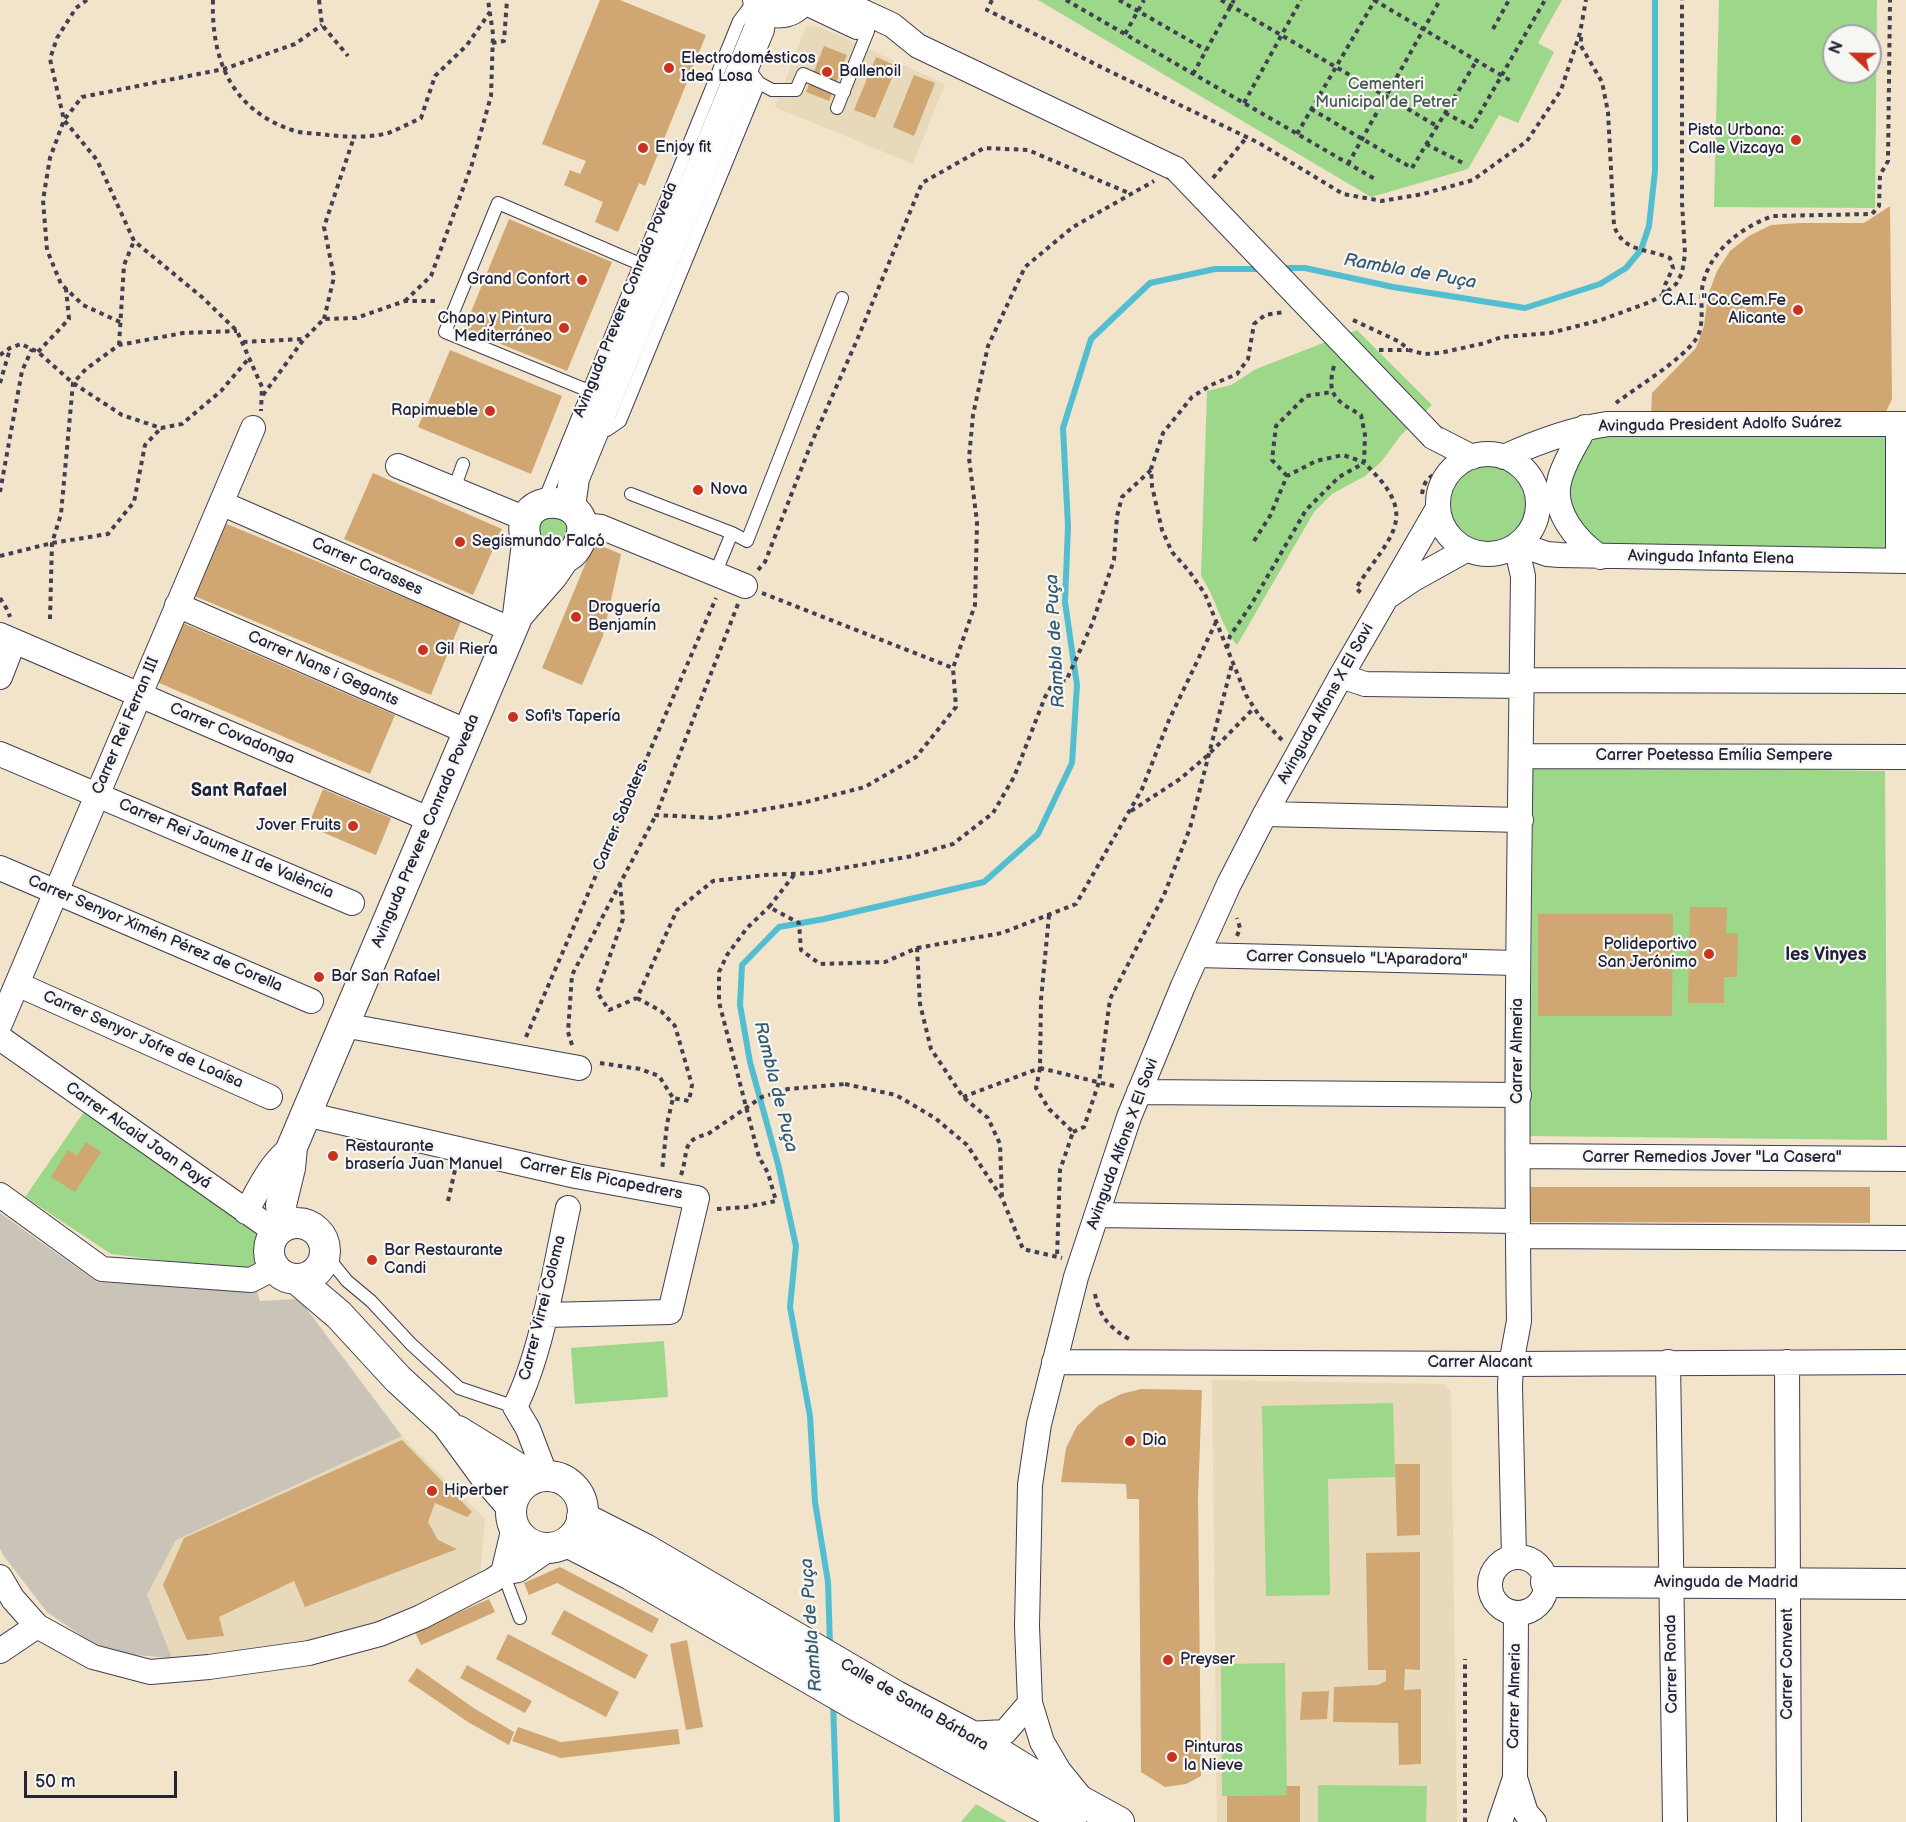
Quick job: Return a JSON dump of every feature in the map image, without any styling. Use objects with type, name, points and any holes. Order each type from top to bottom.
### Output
[{"type":"street","points":[[838,0],[892,25],[918,46]]},
{"type":"street","points":[[773,7],[918,46],[1176,169],[1433,437],[1472,457]]},
{"type":"street","name":"Avinguda Prevere Conrado Poveda","points":[[246,1212],[280,1155],[291,1158],[305,1114],[515,622],[550,516],[574,478],[752,73],[773,7]]},
{"type":"street","name":"Avinguda President Adolfo Suárez","points":[[1504,457],[1585,427],[1608,424],[1902,424]]},
{"type":"street","points":[[1902,424],[1902,561]]},
{"type":"street","points":[[1585,427],[1566,460],[1558,481],[1559,501],[1566,522],[1585,547],[1600,557]]},
{"type":"street","name":"Carrer Rei Ferran III","points":[[0,1024],[253,428]]},
{"type":"street","points":[[1433,437],[1446,476]]},
{"type":"street","points":[[1488,454],[1504,457],[1517,464],[1528,475],[1535,488],[1536,519],[1529,532],[1517,545],[1500,553],[1483,554],[1466,550],[1455,543],[1441,521],[1438,508],[1439,492],[1446,476],[1458,465],[1472,457],[1488,454]]},
{"type":"street","points":[[398,466],[454,489],[550,516],[601,526],[728,579]]},
{"type":"street","name":"Carrer Carasses","points":[[221,503],[515,622]]},
{"type":"street","name":"Avinguda Alfons X El Savi","points":[[1078,1813],[1059,1771],[1042,1742],[1030,1703],[1027,1626],[1030,1485],[1039,1424],[1080,1263],[1139,1092],[1229,884],[1341,676],[1376,598],[1438,508]]},
{"type":"street","points":[[550,516],[533,552],[543,558],[554,560],[565,557]]},
{"type":"street","name":"Avinguda Prevere Conrado Poveda","points":[[515,622],[565,557],[577,547],[580,540],[550,516]]},
{"type":"street","name":"Avinguda Infanta Elena","points":[[1517,545],[1546,554],[1600,557],[1902,561]]},
{"type":"street","name":"Carrer Almeria","points":[[1514,1557],[1511,1364],[1519,1322],[1517,963],[1523,576],[1517,545]]},
{"type":"street","name":"Avinguda Alfons X El Savi","points":[[1376,598],[1466,550]]},
{"type":"street","points":[[1523,576],[1546,554]]},
{"type":"street","name":"Carrer Nans i Gegants","points":[[177,605],[468,732]]},
{"type":"street","points":[[0,677],[7,638]]},
{"type":"street","name":"Carrer Covadonga","points":[[7,638],[431,820]]},
{"type":"street","points":[[1341,676],[1365,684],[1906,681]]},
{"type":"street","name":"Carrer Rei Jaume II de València","points":[[0,754],[352,903]]},
{"type":"street","name":"Carrer Poetessa Emília Sempere","points":[[1521,756],[1906,757]]},
{"type":"street","points":[[1265,814],[1521,820]]},
{"type":"street","name":"Carrer Senyor Ximén Pérez de Corella","points":[[0,868],[311,1001]]},
{"type":"street","name":"Carrer Consuelo \"L'Aparadora\"","points":[[1197,955],[1517,963]]},
{"type":"street","name":"Carrer Senyor Jofre de Loaísa","points":[[17,984],[270,1097]]},
{"type":"street","points":[[343,1025],[579,1068]]},
{"type":"street","name":"Carrer Alcaid Joan Payá","points":[[0,1038],[246,1212],[288,1228]]},
{"type":"street","points":[[1139,1092],[1519,1095]]},
{"type":"street","name":"Carrer Els Picapedrers","points":[[305,1114],[576,1176],[697,1198],[670,1312],[545,1315]]},
{"type":"street","name":"Carrer Remedios Jover \"La Casera\"","points":[[1518,1156],[1906,1159]]},
{"type":"street","points":[[291,1158],[288,1228],[269,1250],[270,1259],[304,1268],[339,1315],[398,1379],[447,1424],[512,1516],[525,1541],[541,1548],[558,1545]]},
{"type":"street","points":[[0,1195],[102,1269],[251,1280],[304,1268],[325,1248],[320,1235],[316,1230],[288,1228]]},
{"type":"street","name":"Carrer Virrei Coloma","points":[[515,1407],[523,1390],[545,1315],[567,1208]]},
{"type":"street","points":[[1097,1215],[1518,1229],[1906,1238]]},
{"type":"street","name":"Carrer Alacant","points":[[1054,1362],[1511,1364],[1906,1362]]},
{"type":"street","name":"Carrer Ronda","points":[[1668,1362],[1675,1822]]},
{"type":"street","name":"Carrer Convent","points":[[1787,1362],[1789,1822]]},
{"type":"street","points":[[515,1407],[528,1429],[540,1477]]},
{"type":"street","points":[[447,1424],[540,1477]]},
{"type":"street","points":[[0,1577],[13,1599],[38,1626],[93,1657],[150,1672],[209,1667],[309,1653],[380,1634],[421,1617],[503,1573],[518,1570],[577,1532],[582,1518],[581,1502],[574,1488],[561,1479],[540,1477],[528,1481],[517,1492],[503,1573]]},
{"type":"street","name":"Calle de Santa Bárbara","points":[[582,1518],[645,1549],[862,1676],[968,1734],[1044,1781],[1078,1813]]},
{"type":"street","name":"Calle de Santa Bárbara","points":[[558,1545],[631,1575],[857,1706],[1078,1813],[1119,1822]]},
{"type":"street","points":[[1514,1557],[1525,1558],[1535,1563],[1542,1571],[1546,1582],[1545,1592],[1534,1608],[1526,1612],[1516,1613],[1505,1610],[1496,1603],[1490,1592],[1490,1580],[1494,1569],[1503,1561],[1514,1557]]},
{"type":"street","name":"Avinguda de Madrid","points":[[1546,1582],[1906,1584]]},
{"type":"street","name":"Carrer Almeria","points":[[1516,1613],[1515,1778],[1526,1813],[1534,1822]]},
{"type":"street","points":[[0,1651],[38,1626]]},
{"type":"street","points":[[968,1734],[1005,1732],[1030,1703]]},
{"type":"street","name":"Carrer Almeria","points":[[1500,1822],[1515,1778]]},
{"type":"lane","name":"Avinguda Prevere Conrado Poveda","points":[[550,516],[589,391],[739,21],[773,7]]},
{"type":"lane","points":[[837,108],[868,31]]},
{"type":"lane","points":[[752,73],[772,90],[796,90],[803,74],[844,92]]},
{"type":"lane","points":[[589,391],[446,333],[498,203],[640,264]]},
{"type":"lane","points":[[631,494],[747,541],[842,298]]},
{"type":"lane","points":[[454,489],[463,464]]},
{"type":"lane","points":[[728,579],[732,533]]},
{"type":"lane","points":[[304,1268],[346,1281],[370,1301],[411,1344],[459,1388],[515,1407]]},
{"type":"lane","points":[[503,1573],[520,1618]]},
{"type":"path","points":[[87,0],[76,8],[57,38],[50,59],[64,120],[97,160],[134,241],[203,298],[237,330],[262,387],[262,410],[253,428]]},
{"type":"path","points":[[213,0],[214,43],[237,95],[263,118],[294,131],[354,137],[387,133],[421,118],[435,76],[467,45],[490,12]]},
{"type":"path","points":[[319,0],[322,25],[348,56]]},
{"type":"path","points":[[405,301],[431,276],[472,164],[491,96],[492,43],[488,0]]},
{"type":"path","points":[[492,43],[504,41],[507,0]]},
{"type":"path","points":[[992,0],[987,10],[1247,137],[1343,194],[1382,201],[1423,194],[1473,180],[1527,141],[1562,90],[1580,33],[1586,0]]},
{"type":"path","points":[[1066,0],[1375,179]]},
{"type":"path","points":[[1119,0],[1206,50]]},
{"type":"path","points":[[1125,34],[1144,0]]},
{"type":"path","points":[[1221,0],[1437,126]]},
{"type":"path","points":[[1193,74],[1234,0]]},
{"type":"path","points":[[1244,104],[1301,0]]},
{"type":"path","points":[[1297,134],[1375,0],[1511,81]]},
{"type":"path","points":[[1348,164],[1440,0]]},
{"type":"path","points":[[1493,29],[1509,0]]},
{"type":"path","points":[[1445,113],[1472,127],[1545,0]]},
{"type":"path","points":[[1378,350],[1440,353],[1502,337],[1550,333],[1601,320],[1664,295],[1676,284],[1682,273],[1685,254],[1682,212],[1682,0]]},
{"type":"path","points":[[1613,405],[1688,350],[1698,337],[1702,288],[1710,266],[1726,244],[1743,230],[1759,220],[1773,216],[1872,214],[1879,206],[1880,175],[1888,161],[1890,0]]},
{"type":"path","points":[[120,322],[83,305],[66,289],[61,284],[47,250],[43,200],[50,158],[64,120],[82,97],[224,69],[296,44],[322,25]]},
{"type":"path","points":[[1580,33],[1581,46],[1602,82],[1608,112],[1614,226],[1618,237],[1627,244],[1670,258],[1673,268],[1665,285],[1664,295]]},
{"type":"path","points":[[1311,109],[1412,168],[1477,60]]},
{"type":"path","points":[[262,396],[304,339],[324,319],[334,277],[324,227],[354,137]]},
{"type":"path","points":[[1200,194],[1247,137]]},
{"type":"path","points":[[1426,144],[1463,163]]},
{"type":"path","points":[[667,1193],[667,1124],[673,1098],[659,1076],[650,1072],[596,1062],[579,1068],[568,1032],[572,975],[656,815],[728,579],[765,562],[811,444],[922,183],[984,147],[1028,150],[1131,194]]},
{"type":"path","points":[[656,815],[714,818],[802,803],[865,787],[916,757],[956,707],[953,668],[975,605],[977,522],[969,458],[973,415],[988,346],[1025,267],[1073,227],[1176,169]]},
{"type":"path","points":[[119,345],[124,265],[134,241]]},
{"type":"path","points":[[38,352],[69,319],[66,289]]},
{"type":"path","points":[[324,319],[356,318],[405,301],[438,301]]},
{"type":"path","points":[[1282,741],[1246,696],[1205,594],[1172,552],[1162,530],[1152,486],[1151,469],[1163,433],[1192,397],[1210,385],[1238,375],[1248,359],[1254,324],[1265,315],[1292,312]]},
{"type":"path","points":[[1346,318],[1400,342],[1408,350]]},
{"type":"path","points":[[50,619],[52,543],[61,514],[73,384],[86,369],[119,345],[183,333],[237,330]]},
{"type":"path","points":[[243,342],[304,339]]},
{"type":"path","points":[[0,355],[21,344],[38,352],[73,384],[122,415],[161,428],[182,424],[221,391],[250,357]]},
{"type":"path","points":[[0,383],[10,348]]},
{"type":"path","points":[[0,492],[22,371],[32,349]]},
{"type":"path","points":[[1335,362],[1330,380],[1332,392],[1342,404],[1360,415],[1365,435],[1364,463]]},
{"type":"path","points":[[1287,476],[1272,460],[1276,426],[1306,396],[1332,392]]},
{"type":"path","points":[[0,556],[52,543],[108,534],[134,502],[145,445],[161,428]]},
{"type":"path","points":[[1254,541],[1270,516],[1287,476],[1316,461],[1343,455],[1364,463],[1388,489],[1398,515],[1394,532],[1356,588],[1376,598]]},
{"type":"path","points":[[1227,649],[1230,636],[1306,510],[1339,477],[1364,463]]},
{"type":"path","points":[[620,883],[623,919],[597,992],[609,1010],[637,998],[677,910],[713,881],[814,873],[912,856],[953,844],[993,813],[1014,777],[1045,697],[1055,680],[1066,681],[1092,624],[1114,560],[1117,516],[1122,497],[1151,469]]},
{"type":"path","points":[[728,579],[953,668]]},
{"type":"path","name":"Carrer Sabaters","points":[[518,1057],[728,579]]},
{"type":"path","points":[[769,906],[799,923],[801,950],[820,964],[885,962],[917,948],[1002,933],[1076,904],[1142,789],[1169,720],[1216,621]]},
{"type":"path","points":[[1057,1257],[1060,1170],[1073,1132],[1084,1127],[1099,1082],[1110,999],[1164,895],[1190,828],[1232,663]]},
{"type":"path","points":[[1128,813],[1180,780],[1254,708]]},
{"type":"path","points":[[694,1208],[729,1209],[776,1201],[768,1173],[759,1157],[719,1002],[719,972],[727,955],[747,928],[769,906],[794,874]]},
{"type":"path","points":[[1049,915],[1041,1000],[1040,1068],[1036,1088],[1049,1109],[1073,1132]]},
{"type":"path","points":[[917,948],[920,1004],[932,1049],[963,1097],[988,1118],[1000,1144],[1002,1198]]},
{"type":"path","points":[[637,998],[661,1011],[675,1026],[692,1084],[689,1101],[673,1098]]},
{"type":"path","points":[[963,1097],[1040,1068],[1139,1092]]},
{"type":"path","points":[[667,1193],[683,1172],[687,1144],[695,1136],[708,1134],[762,1097],[788,1089],[845,1084],[896,1095],[934,1118],[967,1145],[1002,1198],[1023,1249],[1080,1263]]},
{"type":"path","points":[[448,1200],[460,1149]]},
{"type":"path","points":[[1095,1285],[1099,1308],[1104,1320],[1112,1329],[1138,1342]]},
{"type":"path","points":[[1465,1659],[1465,1822]]},
{"type":"shaded area","points":[[806,26],[820,27],[945,84],[913,164],[775,107]]},
{"type":"shaded area","points":[[0,1213],[97,1282],[257,1291],[260,1301],[299,1299],[402,1436],[176,1540],[147,1595],[172,1658],[135,1655],[95,1645],[47,1612],[0,1548]]},
{"type":"shaded area","points":[[1212,1380],[1444,1384],[1451,1392],[1457,1822],[1217,1822]]},
{"type":"shaded area","points":[[402,1436],[485,1519],[480,1578],[377,1625],[293,1645],[172,1658],[147,1595],[176,1540]]},
{"type":"green space","name":"Cementeri Municipal de Petrer","points":[[1038,0],[1562,0],[1538,43],[1554,52],[1518,123],[1499,115],[1468,169],[1371,197]]},
{"type":"green space","name":"Pista Urbana: Calle Vizcaya","points":[[1719,0],[1877,0],[1877,24],[1822,24],[1822,84],[1876,84],[1875,208],[1714,207]]},
{"type":"green space","points":[[1357,330],[1432,405],[1401,435],[1381,462],[1365,476],[1332,494],[1314,512],[1237,645],[1226,628],[1201,576],[1207,391],[1231,385],[1256,369]]},
{"type":"green space","points":[[1618,430],[1888,435],[1889,545],[1884,550],[1603,545],[1585,529],[1573,509],[1570,499],[1571,477],[1580,456],[1588,445]]},
{"type":"green space","points":[[1489,466],[1504,469],[1516,477],[1524,489],[1527,504],[1524,519],[1516,531],[1504,539],[1489,542],[1474,539],[1462,531],[1454,519],[1451,504],[1454,489],[1462,477],[1474,469]]},
{"type":"green space","points":[[561,517],[569,528],[562,547],[543,548],[537,523],[541,518]]},
{"type":"green space","name":"Polideportivo San Jerónimo","points":[[1533,766],[1885,771],[1887,1140],[1530,1136]]},
{"type":"green space","points":[[84,1112],[261,1234],[256,1253],[260,1265],[246,1271],[111,1254],[25,1197]]},
{"type":"green space","points":[[664,1341],[668,1397],[575,1404],[571,1348]]},
{"type":"green space","points":[[1393,1403],[1395,1477],[1328,1479],[1330,1595],[1266,1596],[1262,1406]]},
{"type":"green space","points":[[1285,1663],[1287,1795],[1222,1796],[1221,1664]]},
{"type":"green space","points":[[1318,1785],[1427,1786],[1426,1822],[1318,1822]]},
{"type":"green space","points":[[976,1804],[1007,1822],[961,1822]]},
{"type":"building","points":[[600,0],[620,0],[706,35],[645,186],[639,183],[618,232],[595,222],[603,202],[564,185],[570,170],[580,174],[586,161],[542,144]]},
{"type":"building","points":[[824,46],[847,55],[829,101],[806,92]]},
{"type":"building","points":[[876,57],[897,66],[875,118],[854,110]]},
{"type":"building","points":[[914,75],[935,83],[914,136],[893,127]]},
{"type":"building","name":"C.A.I. \"Co.Cem.Fe Alicante","points":[[1890,206],[1892,399],[1885,414],[1651,417],[1652,393],[1696,348],[1704,326],[1708,295],[1717,271],[1730,251],[1749,236],[1771,225],[1864,223]]},
{"type":"building","points":[[509,219],[612,262],[567,371],[464,329]]},
{"type":"building","name":"Rapimueble","points":[[450,350],[562,396],[531,474],[418,427]]},
{"type":"building","points":[[373,473],[502,529],[473,595],[344,539]]},
{"type":"building","points":[[222,522],[461,621],[431,695],[192,595]]},
{"type":"building","points":[[594,543],[621,554],[603,636],[582,685],[542,668]]},
{"type":"building","points":[[183,623],[395,715],[370,774],[157,682]]},
{"type":"building","points":[[323,789],[391,818],[376,855],[308,826]]},
{"type":"building","points":[[1690,907],[1727,907],[1726,933],[1738,933],[1737,977],[1724,977],[1724,1003],[1688,1003]]},
{"type":"building","points":[[1538,914],[1673,914],[1672,1016],[1538,1016]]},
{"type":"building","points":[[86,1142],[101,1152],[75,1192],[51,1177],[68,1150],[77,1156]]},
{"type":"building","points":[[1526,1187],[1870,1187],[1870,1223],[1526,1222]]},
{"type":"building","points":[[1141,1389],[1202,1390],[1198,1497],[1201,1776],[1186,1784],[1165,1787],[1141,1772],[1139,1499],[1127,1499],[1126,1484],[1061,1482],[1066,1448],[1077,1426],[1098,1406],[1121,1394]]},
{"type":"building","points":[[402,1440],[472,1512],[467,1517],[435,1503],[428,1522],[438,1540],[457,1549],[305,1607],[294,1581],[219,1617],[224,1636],[187,1640],[163,1585],[184,1538]]},
{"type":"building","points":[[1395,1464],[1420,1464],[1420,1535],[1397,1536]]},
{"type":"building","points":[[1420,1552],[1420,1670],[1405,1669],[1404,1690],[1421,1689],[1421,1764],[1399,1765],[1398,1723],[1333,1722],[1334,1687],[1378,1685],[1386,1681],[1386,1670],[1368,1670],[1366,1553]]},
{"type":"building","points":[[560,1567],[659,1619],[652,1633],[557,1583],[529,1595],[524,1583]]},
{"type":"building","points":[[489,1599],[495,1612],[421,1645],[415,1632]]},
{"type":"building","points":[[564,1610],[648,1655],[635,1679],[551,1634]]},
{"type":"building","points":[[508,1634],[619,1692],[606,1717],[496,1659]]},
{"type":"building","points":[[687,1640],[703,1727],[686,1730],[670,1644]]},
{"type":"building","points":[[467,1665],[532,1701],[525,1713],[460,1678]]},
{"type":"building","points":[[417,1668],[475,1709],[514,1732],[509,1745],[468,1722],[408,1681]]},
{"type":"building","points":[[1329,1691],[1327,1719],[1300,1720],[1302,1692]]},
{"type":"building","points":[[518,1727],[561,1742],[678,1729],[680,1744],[561,1758],[512,1741]]},
{"type":"building","points":[[1286,1786],[1300,1786],[1300,1822],[1227,1822],[1227,1796],[1287,1795]]},
{"type":"waterway","name":"Rambla de Puça","points":[[1281,268],[1305,268],[1393,287],[1525,308],[1600,284],[1626,268],[1641,250],[1649,226],[1655,171],[1655,0]]},
{"type":"waterway","name":"Rambla de Puça","points":[[830,1646],[828,1582],[815,1502],[810,1416],[790,1307],[796,1246],[778,1164],[750,1062],[740,1005],[742,965],[779,927],[824,919],[984,882],[1038,834],[1072,763],[1077,685],[1065,602],[1068,526],[1063,428],[1091,339],[1150,283],[1215,269],[1262,269]]},
{"type":"waterway","name":"Rambla de Puça","points":[[833,1701],[837,1822]]},
{"type":"place","name":"Electrodomésticos Idea Losa","points":[[669,68]]},
{"type":"place","name":"Ballenoil","points":[[827,72]]},
{"type":"place","name":"Pista Urbana: Calle Vizcaya","points":[[1796,140]]},
{"type":"place","name":"Enjoy fit","points":[[643,148]]},
{"type":"place","name":"Grand Confort","points":[[582,280]]},
{"type":"place","name":"C.A.I. \"Co.Cem.Fe Alicante","points":[[1798,310]]},
{"type":"place","name":"Chapa y Pintura Mediterráneo","points":[[564,328]]},
{"type":"place","name":"Rapimueble","points":[[490,411]]},
{"type":"place","name":"Nova","points":[[698,490]]},
{"type":"place","name":"Segismundo Falcó","points":[[460,542]]},
{"type":"place","name":"Droguería Benjamín","points":[[576,617]]},
{"type":"place","name":"Gil Riera","points":[[423,650]]},
{"type":"place","name":"Sofi's Tapería","points":[[513,717]]},
{"type":"place","name":"Jover Fruits","points":[[353,826]]},
{"type":"place","name":"Polideportivo San Jerónimo","points":[[1709,954]]},
{"type":"place","name":"Bar San Rafael","points":[[319,977]]},
{"type":"place","name":"Restaurante brasería Juan Manuel","points":[[333,1156]]},
{"type":"place","name":"Bar Restaurante Candi","points":[[372,1260]]},
{"type":"place","name":"Dia","points":[[1130,1441]]},
{"type":"place","name":"Hiperber","points":[[432,1491]]},
{"type":"place","name":"Preyser","points":[[1168,1660]]},
{"type":"place","name":"Pinturas la Nieve","points":[[1172,1757]]},
{"type":"district","name":"Sant Rafael","points":[[239,791]]},
{"type":"district","name":"les Vinyes","points":[[1826,955]]}]
